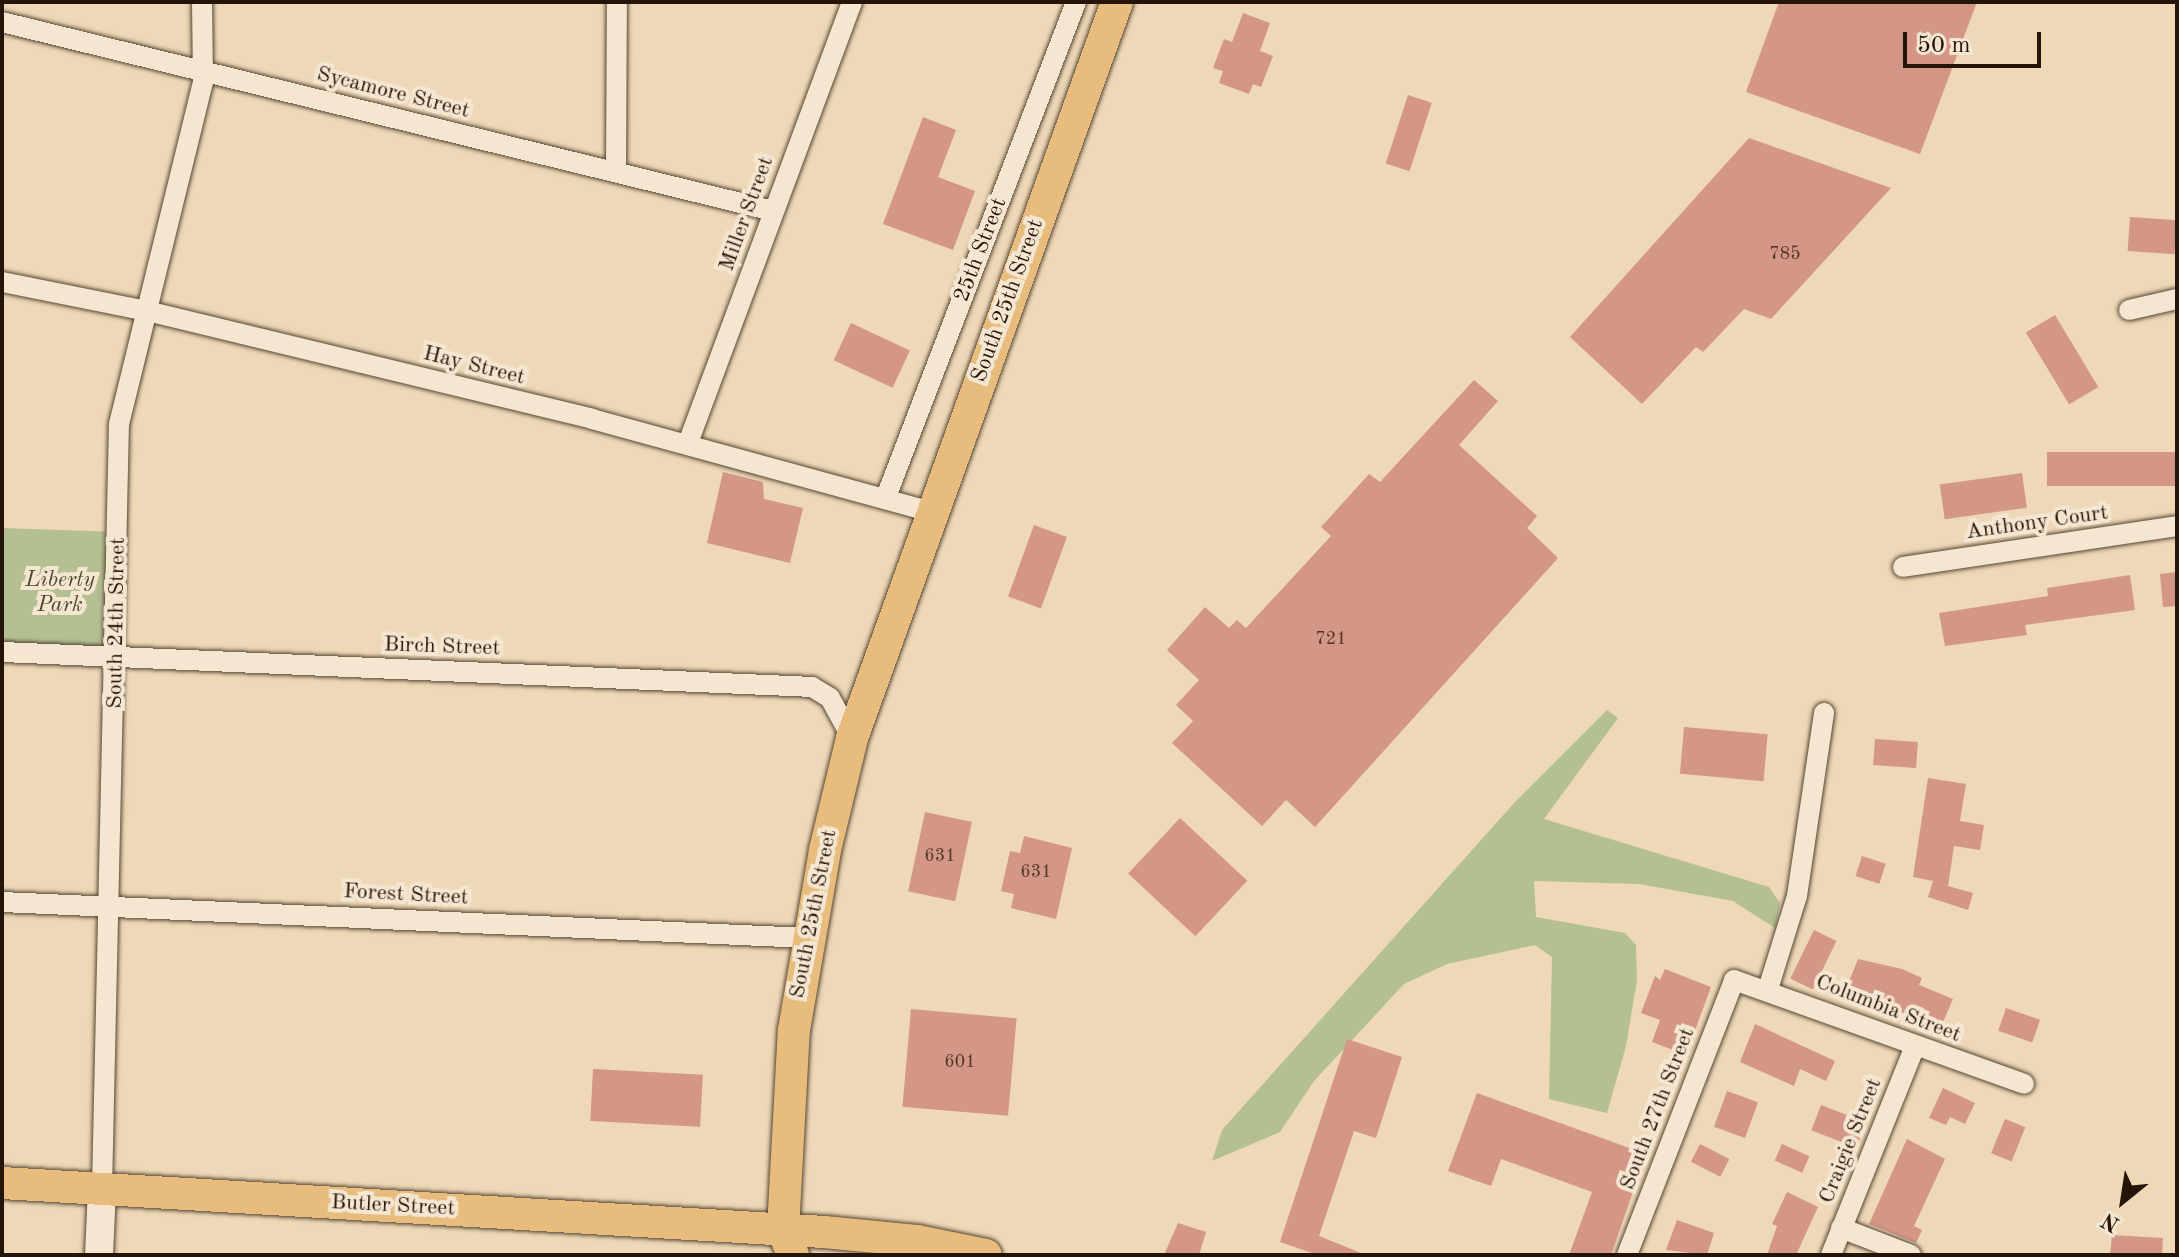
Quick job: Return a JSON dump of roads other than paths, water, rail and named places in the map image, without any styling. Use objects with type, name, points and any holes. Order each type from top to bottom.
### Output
[{"type":"main road","name":"South 25th Street","points":[[782,1247],[789,1072],[808,938],[852,738],[1117,2]]},
{"type":"main road","name":"Butler Street","points":[[2,1183],[782,1247],[878,1236],[986,1255]]},
{"type":"street","name":"South 24th Street","points":[[99,1255],[117,658],[119,424],[204,73],[202,2]]},
{"type":"street","points":[[616,172],[617,2]]},
{"type":"street","name":"Miller Street","points":[[688,443],[852,2]]},
{"type":"street","name":"25th Street","points":[[886,497],[1076,2]]},
{"type":"street","name":"Sycamore Street","points":[[2,22],[773,211]]},
{"type":"street","name":"Hay Street","points":[[2,282],[147,311],[688,443],[931,512]]},
{"type":"street","points":[[2129,310],[2177,299]]},
{"type":"street","name":"Anthony Court","points":[[1903,567],[2177,526]]},
{"type":"street","name":"Birch Street","points":[[2,652],[812,687],[830,698],[852,738]]},
{"type":"street","points":[[1768,989],[1797,896],[1824,713]]},
{"type":"street","name":"Forest Street","points":[[2,902],[808,938]]},
{"type":"street","name":"Columbia Street","points":[[1734,980],[1768,989],[2024,1084]]},
{"type":"street","name":"South 27th Street","points":[[1627,1255],[1734,980]]},
{"type":"street","name":"Craigie Street","points":[[1831,1255],[1915,1046]]},
{"type":"street","points":[[1841,1228],[1911,1255]]},
{"type":"park label","name":"Liberty Park","points":[[60,592]]}]
